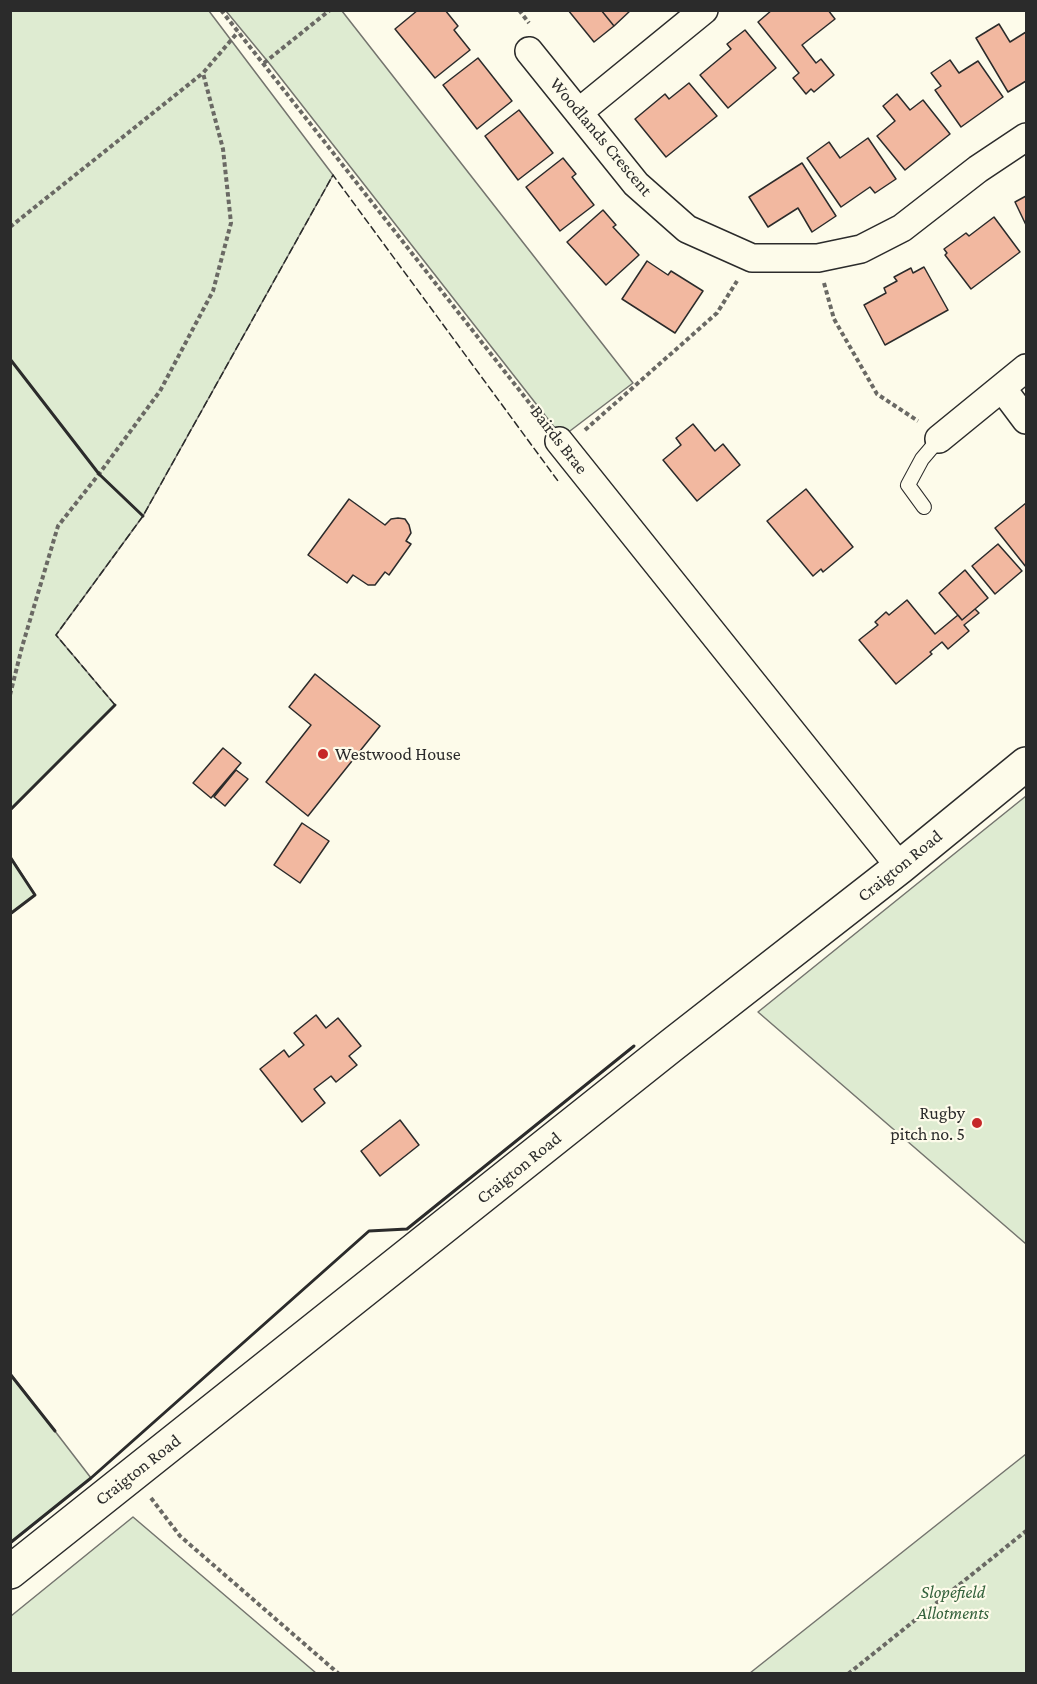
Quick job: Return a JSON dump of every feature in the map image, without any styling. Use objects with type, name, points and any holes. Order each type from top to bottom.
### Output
[{"type":"street","points":[[579,112],[704,10]]},
{"type":"street","name":"Woodlands Crescent","points":[[529,51],[636,184],[687,229],[752,258],[818,258],[861,249],[902,228],[978,169],[1026,137]]},
{"type":"street","points":[[939,439],[1026,368]]},
{"type":"street","points":[[1002,388],[1026,420]]},
{"type":"street","name":"Bairds Brae","points":[[562,445],[900,867]]},
{"type":"street","name":"Craigton Road","points":[[10,1572],[672,1045],[900,867],[1026,764]]},
{"type":"lane","points":[[924,507],[908,485],[922,459],[939,439]]},
{"type":"path","name":"Bairds Brae","points":[[221,10],[562,445]]},
{"type":"path","points":[[264,63],[330,10]]},
{"type":"path","points":[[10,227],[203,73],[238,32]]},
{"type":"path","points":[[10,694],[58,526],[160,391],[213,291],[231,223],[223,149],[203,73]]},
{"type":"path","points":[[562,445],[717,313],[752,258]]},
{"type":"path","points":[[818,258],[834,319],[877,394],[906,411],[939,439]]},
{"type":"path","points":[[132,1474],[180,1536],[339,1674]]},
{"type":"path","points":[[848,1674],[1026,1531]]},
{"type":"green space","points":[[11,10],[209,11],[333,175],[143,516],[56,635],[115,705],[11,810]]},
{"type":"green space","points":[[226,11],[342,11],[633,383],[562,437]]},
{"type":"green space","points":[[1026,796],[1026,1244],[758,1012]]},
{"type":"green space","points":[[11,857],[35,895],[10,914]]},
{"type":"green space","points":[[11,1374],[91,1478],[10,1543]]},
{"type":"green space","name":"Slopefield Allotments","points":[[1026,1454],[1026,1673],[750,1673]]},
{"type":"green space","points":[[133,1517],[316,1673],[11,1673],[11,1616]]},
{"type":"building","points":[[418,10],[445,10],[458,26],[454,30],[470,50],[435,78],[395,29]]},
{"type":"building","points":[[568,10],[601,10],[614,26],[594,42]]},
{"type":"building","points":[[601,10],[631,10],[614,26]]},
{"type":"building","points":[[772,10],[828,10],[835,19],[802,45],[816,63],[821,59],[834,75],[814,92],[811,89],[806,94],[793,78],[799,73],[758,22]]},
{"type":"building","points":[[999,24],[1010,42],[1026,32],[1026,81],[1008,92],[976,38]]},
{"type":"building","points":[[745,30],[776,68],[728,108],[700,75],[731,49],[727,44]]},
{"type":"building","points":[[478,58],[512,101],[477,129],[443,85]]},
{"type":"building","points":[[950,60],[959,73],[978,61],[1003,97],[961,127],[935,90],[941,86],[931,73]]},
{"type":"building","points":[[689,83],[717,116],[666,157],[635,119],[665,94],[669,99]]},
{"type":"building","points":[[897,94],[910,110],[923,100],[950,134],[905,170],[877,136],[895,121],[883,106]]},
{"type":"building","points":[[519,110],[553,153],[518,180],[485,136]]},
{"type":"building","points":[[868,138],[896,179],[875,193],[870,187],[841,207],[807,158],[829,142],[840,158]]},
{"type":"building","points":[[563,158],[576,174],[572,177],[594,205],[560,231],[526,187]]},
{"type":"building","points":[[802,163],[836,216],[812,232],[798,208],[768,227],[749,197]]},
{"type":"building","points":[[1026,196],[1026,225],[1015,202]]},
{"type":"building","points":[[603,210],[616,225],[613,227],[639,255],[606,285],[567,242]]},
{"type":"building","points":[[994,217],[1020,252],[971,289],[945,255],[947,253],[944,249],[966,233],[969,236]]},
{"type":"building","points":[[647,261],[668,275],[671,271],[703,291],[675,333],[622,299]]},
{"type":"building","points":[[924,267],[948,310],[885,345],[864,305],[886,293],[884,288],[897,281],[894,277],[911,268],[913,273]]},
{"type":"building","points":[[693,424],[715,451],[723,444],[740,465],[697,501],[663,460],[681,445],[676,438]]},
{"type":"building","points":[[806,489],[853,547],[823,572],[821,569],[813,576],[767,521]]},
{"type":"building","points":[[349,499],[385,525],[391,519],[398,518],[405,519],[409,525],[411,533],[406,541],[411,544],[389,575],[385,572],[375,585],[368,585],[353,575],[347,583],[308,555]]},
{"type":"building","points":[[1026,503],[1026,567],[995,528]]},
{"type":"building","points":[[998,544],[1022,571],[995,594],[972,566]]},
{"type":"building","points":[[965,570],[988,598],[962,620],[939,593]]},
{"type":"building","points":[[907,600],[935,634],[958,615],[962,620],[975,609],[979,613],[964,625],[969,631],[948,649],[942,642],[930,652],[932,654],[896,684],[859,640],[878,625],[875,622],[886,612],[889,615]]},
{"type":"building","name":"Westwood House","points":[[315,674],[380,726],[308,816],[266,782],[311,725],[289,707]]},
{"type":"building","points":[[223,748],[241,763],[211,798],[193,783]]},
{"type":"building","points":[[236,770],[248,779],[225,806],[214,797]]},
{"type":"building","points":[[302,823],[329,841],[300,883],[274,865]]},
{"type":"building","points":[[316,1015],[326,1028],[338,1018],[361,1046],[349,1056],[357,1065],[336,1082],[331,1076],[314,1089],[325,1103],[302,1122],[260,1069],[284,1050],[289,1057],[304,1045],[294,1033]]},
{"type":"building","points":[[400,1120],[419,1145],[380,1176],[361,1151]]},
{"type":"fence","points":[[115,705],[56,635],[143,516],[333,175],[558,481]]},
{"type":"wall","points":[[10,359],[99,474],[143,516]]},
{"type":"wall","points":[[10,810],[115,705]]},
{"type":"wall","points":[[10,857],[35,895],[10,914]]},
{"type":"wall","points":[[10,1543],[91,1478],[369,1231],[407,1229],[634,1046]]},
{"type":"wall","points":[[10,1374],[55,1431]]},
{"type":"place","name":"Westwood House","points":[[323,754]]},
{"type":"place","name":"Rugby pitch no. 5","points":[[977,1123]]}]
